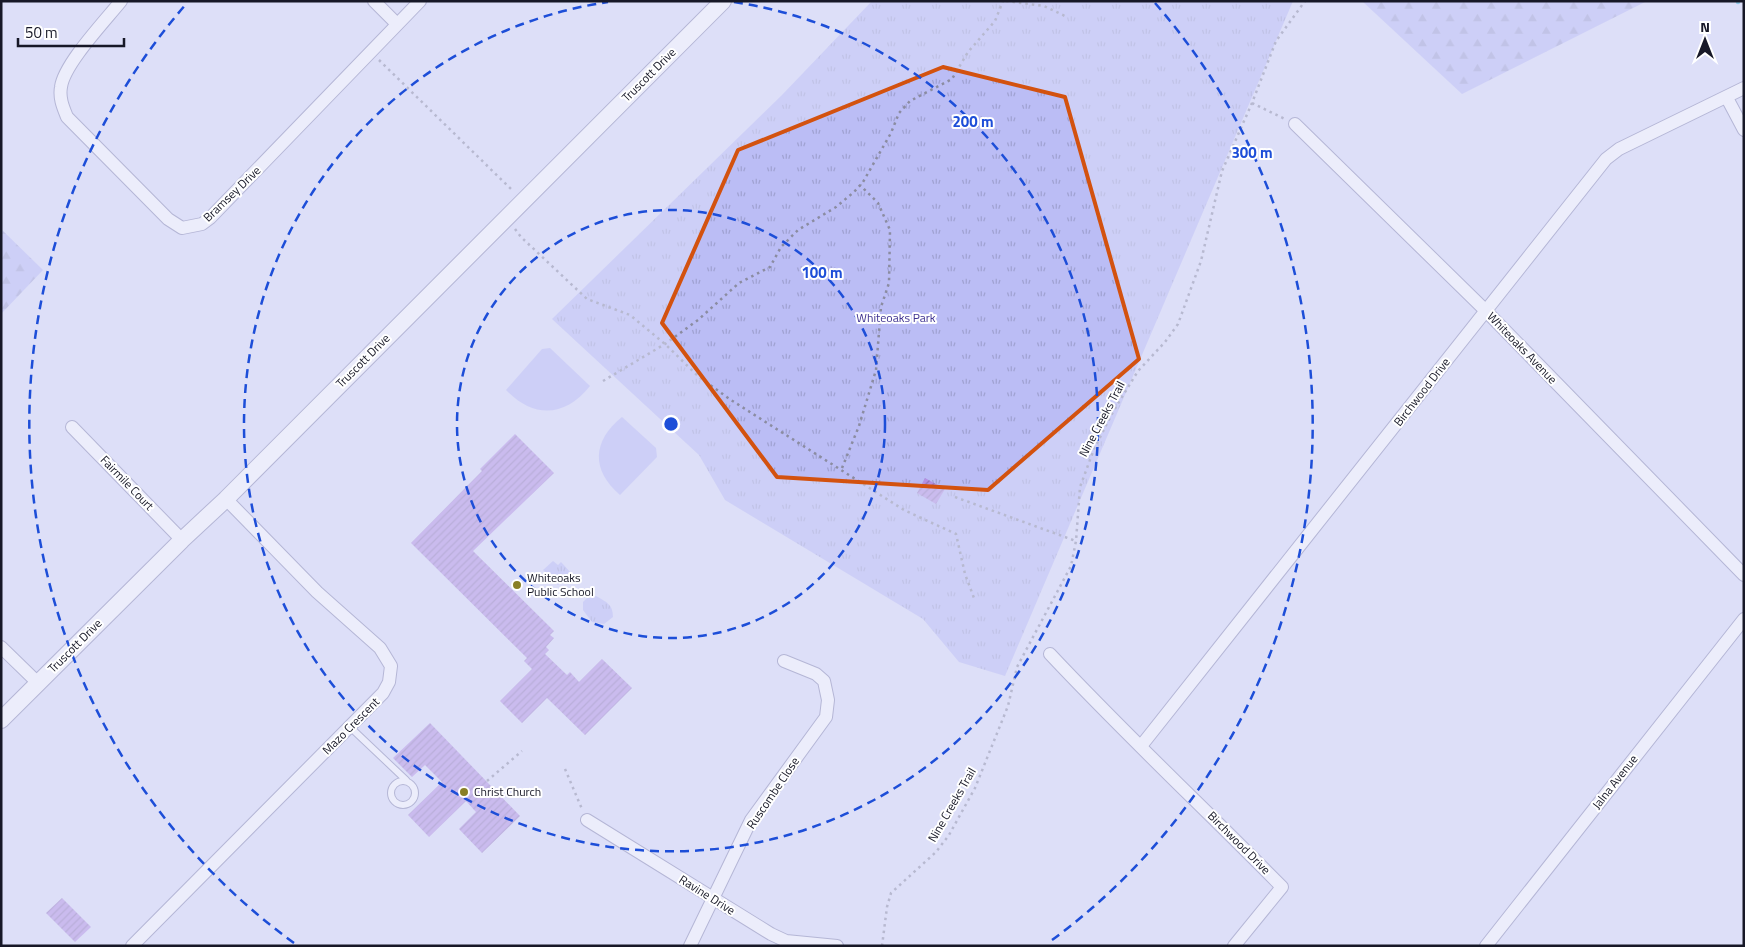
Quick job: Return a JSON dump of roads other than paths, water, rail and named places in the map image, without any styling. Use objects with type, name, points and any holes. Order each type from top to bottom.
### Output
[{"type":"street","name":"Bramsey Drive","points":[[121,1],[65,72],[60,100],[66,117],[168,219],[182,228],[202,224],[210,218],[420,1]]},
{"type":"street","points":[[374,1],[397,24]]},
{"type":"street","name":"Truscott Drive","points":[[1,720],[182,540],[226,499],[723,1]]},
{"type":"street","name":"Birchwood Drive","points":[[1141,746],[1606,160],[1619,149],[1727,98],[1744,88]]},
{"type":"street","points":[[1727,98],[1744,130]]},
{"type":"street","name":"Whiteoaks Avenue","points":[[1296,124],[1486,311],[1744,575]]},
{"type":"street","name":"Fairmile Court","points":[[72,427],[182,540]]},
{"type":"street","name":"Mazo Crescent","points":[[132,946],[350,727],[383,693],[389,682],[391,666],[380,648],[317,592],[226,499]]},
{"type":"street","name":"Jalna Avenue","points":[[1486,946],[1744,619]]},
{"type":"street","points":[[1,647],[38,683]]},
{"type":"street","name":"Birchwood Drive","points":[[1050,654],[1114,722],[1141,746],[1282,887],[1234,946]]},
{"type":"street","name":"Ruscombe Close","points":[[690,946],[751,820],[826,717],[828,700],[824,681],[816,674],[784,661]]},
{"type":"street","name":"Ravine Drive","points":[[587,820],[712,899],[786,941],[837,946]]},
{"type":"lane","points":[[350,727],[406,780]]},
{"type":"place","name":"Whiteoaks Public School","points":[[517,585]]},
{"type":"place","name":"Christ Church","points":[[464,792]]},
{"type":"park label","name":"Whiteoaks Park","points":[[896,318]]}]
